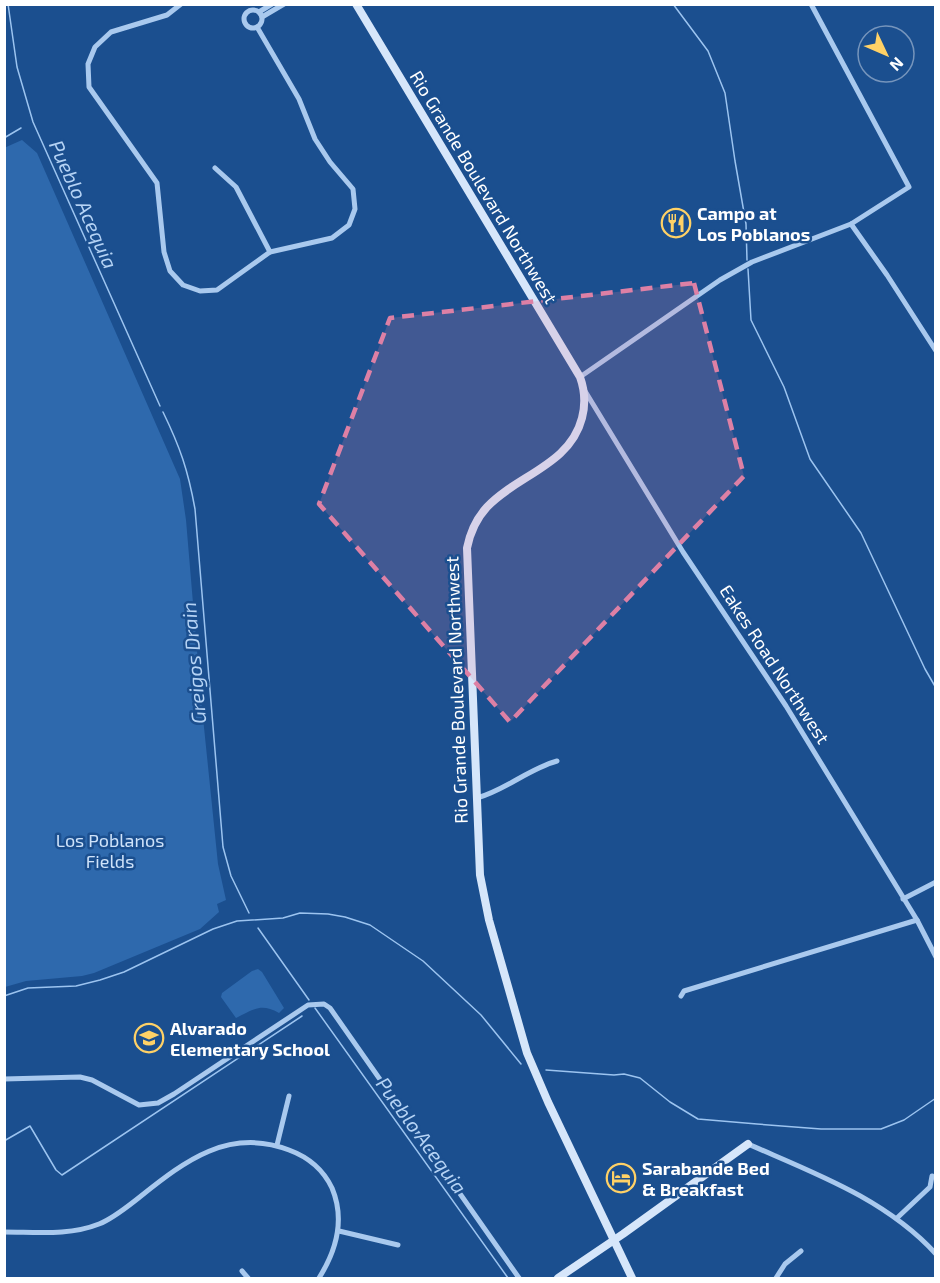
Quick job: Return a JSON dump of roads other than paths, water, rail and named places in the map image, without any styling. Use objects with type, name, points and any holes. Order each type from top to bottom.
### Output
[{"type":"street","points":[[181,4],[167,15],[111,32],[95,47],[88,64],[89,87],[157,183],[164,252],[170,271],[183,285],[200,291],[217,290],[270,252],[332,238],[349,225],[355,209],[353,189],[315,139],[299,99],[257,27]]},
{"type":"street","points":[[245,4],[248,11]]},
{"type":"street","points":[[260,15],[272,4]]},
{"type":"street","points":[[260,15],[284,4]]},
{"type":"street","name":"Rio Grande Boulevard Northwest","points":[[356,4],[580,377],[585,389],[585,408],[574,439],[566,449],[487,507],[470,535],[467,548],[480,875],[527,1053],[632,1278]]},
{"type":"street","points":[[580,377],[720,280],[752,262],[851,224],[909,187],[811,4]]},
{"type":"street","points":[[253,10],[260,15],[261,23],[257,27],[249,28],[244,22],[248,11],[253,10]]},
{"type":"street","points":[[215,168],[236,187],[270,252]]},
{"type":"street","points":[[851,224],[936,351]]},
{"type":"street","name":"Eakes Road Northwest","points":[[585,389],[683,552],[786,706],[917,920],[936,957]]},
{"type":"street","points":[[477,798],[491,794],[544,765],[557,761]]},
{"type":"street","points":[[903,899],[936,882]]},
{"type":"street","points":[[681,996],[684,991],[917,920]]},
{"type":"street","points":[[4,1079],[80,1077],[100,1084],[129,1102],[148,1105],[174,1094],[308,1005],[324,1004],[330,1008],[519,1278]]},
{"type":"street","points":[[277,1145],[289,1096]]},
{"type":"street","points":[[4,1232],[62,1232],[89,1228],[112,1217],[180,1167],[202,1154],[235,1143],[277,1145],[307,1159],[325,1176],[336,1197],[339,1231],[332,1253],[319,1278]]},
{"type":"street","points":[[558,1278],[748,1144],[853,1192],[897,1218],[936,1254]]},
{"type":"street","points":[[897,1218],[930,1187],[932,1176]]},
{"type":"street","points":[[339,1231],[398,1245]]},
{"type":"street","points":[[776,1278],[785,1264],[801,1251]]},
{"type":"street","points":[[242,1271],[248,1278]]},
{"type":"waterway","name":"Pueblo Acequia","points":[[8,4],[17,67],[33,122],[160,406]]},
{"type":"waterway","points":[[673,4],[708,51],[725,93],[746,224],[747,260]]},
{"type":"waterway","points":[[4,138],[21,128]]},
{"type":"waterway","points":[[748,269],[751,320],[784,387],[810,459],[861,533],[936,688]]},
{"type":"waterway","name":"Greigos Drain","points":[[163,412],[183,459],[195,509],[223,847],[231,876],[249,913]]},
{"type":"waterway","points":[[4,996],[28,988],[76,986],[100,980],[124,972],[213,929],[237,921],[283,918],[300,913],[328,914],[370,925],[423,961],[481,1015],[521,1064]]},
{"type":"waterway","name":"Pueblo Acequia","points":[[258,928],[309,1000]]},
{"type":"waterway","name":"Pueblo Acequia","points":[[315,1008],[508,1278]]},
{"type":"waterway","points":[[4,1141],[30,1126],[56,1170],[62,1175],[302,1016]]},
{"type":"waterway","points":[[546,1070],[624,1074],[640,1078],[670,1102],[698,1119],[821,1129],[881,1129],[904,1120],[936,1098]]},
{"type":"place","name":"Campo at Los Poblanos","points":[[676,223]]},
{"type":"place","name":"Alvarado Elementary School","points":[[149,1038]]},
{"type":"place","name":"Sarabande Bed & Breakfast","points":[[621,1178]]},
{"type":"park label","name":"Los Poblanos Fields","points":[[110,850]]}]
